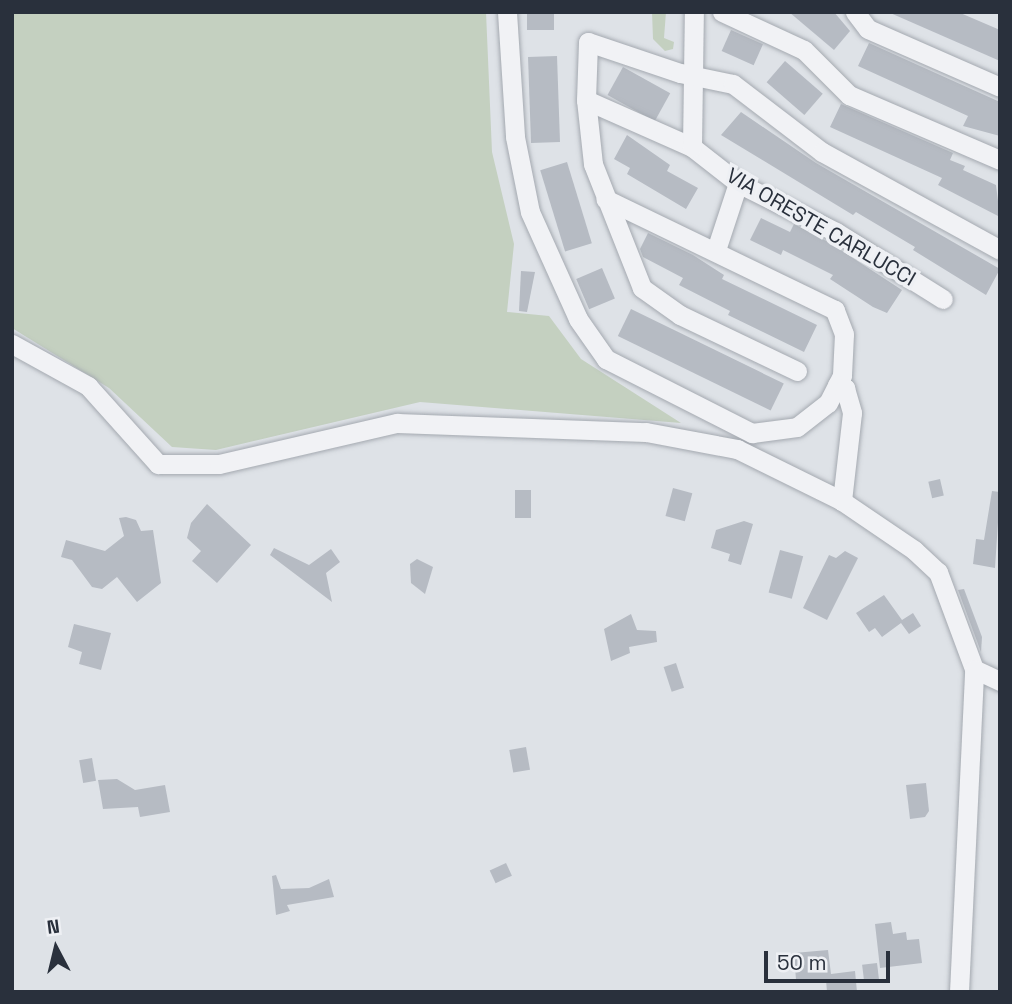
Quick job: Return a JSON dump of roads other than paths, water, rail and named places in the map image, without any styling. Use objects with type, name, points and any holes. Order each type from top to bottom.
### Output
[{"type":"street","points":[[506,12],[515,137],[530,212],[578,319],[606,359],[751,432],[797,427],[828,403],[836,385],[844,334],[835,310],[716,250],[605,199]]},
{"type":"street","points":[[692,147],[694,12]]},
{"type":"street","points":[[722,12],[804,50],[849,95],[1000,160]]},
{"type":"street","points":[[855,12],[869,29],[1000,87]]},
{"type":"street","points":[[797,371],[680,315],[642,288],[593,164],[586,100],[588,42],[691,75],[733,84],[822,152],[1000,250]]},
{"type":"street","name":"VIA ORESTE CARLUCCI","points":[[586,100],[692,147],[738,183],[836,232],[943,299]]},
{"type":"street","points":[[716,250],[738,183]]},
{"type":"street","points":[[12,344],[88,386],[158,464],[219,464],[397,423],[646,432],[737,449],[842,501],[914,550],[938,572],[974,669],[959,992]]},
{"type":"street","points":[[836,385],[845,387],[852,413],[842,501]]},
{"type":"street","points":[[974,669],[1000,681]]}]
